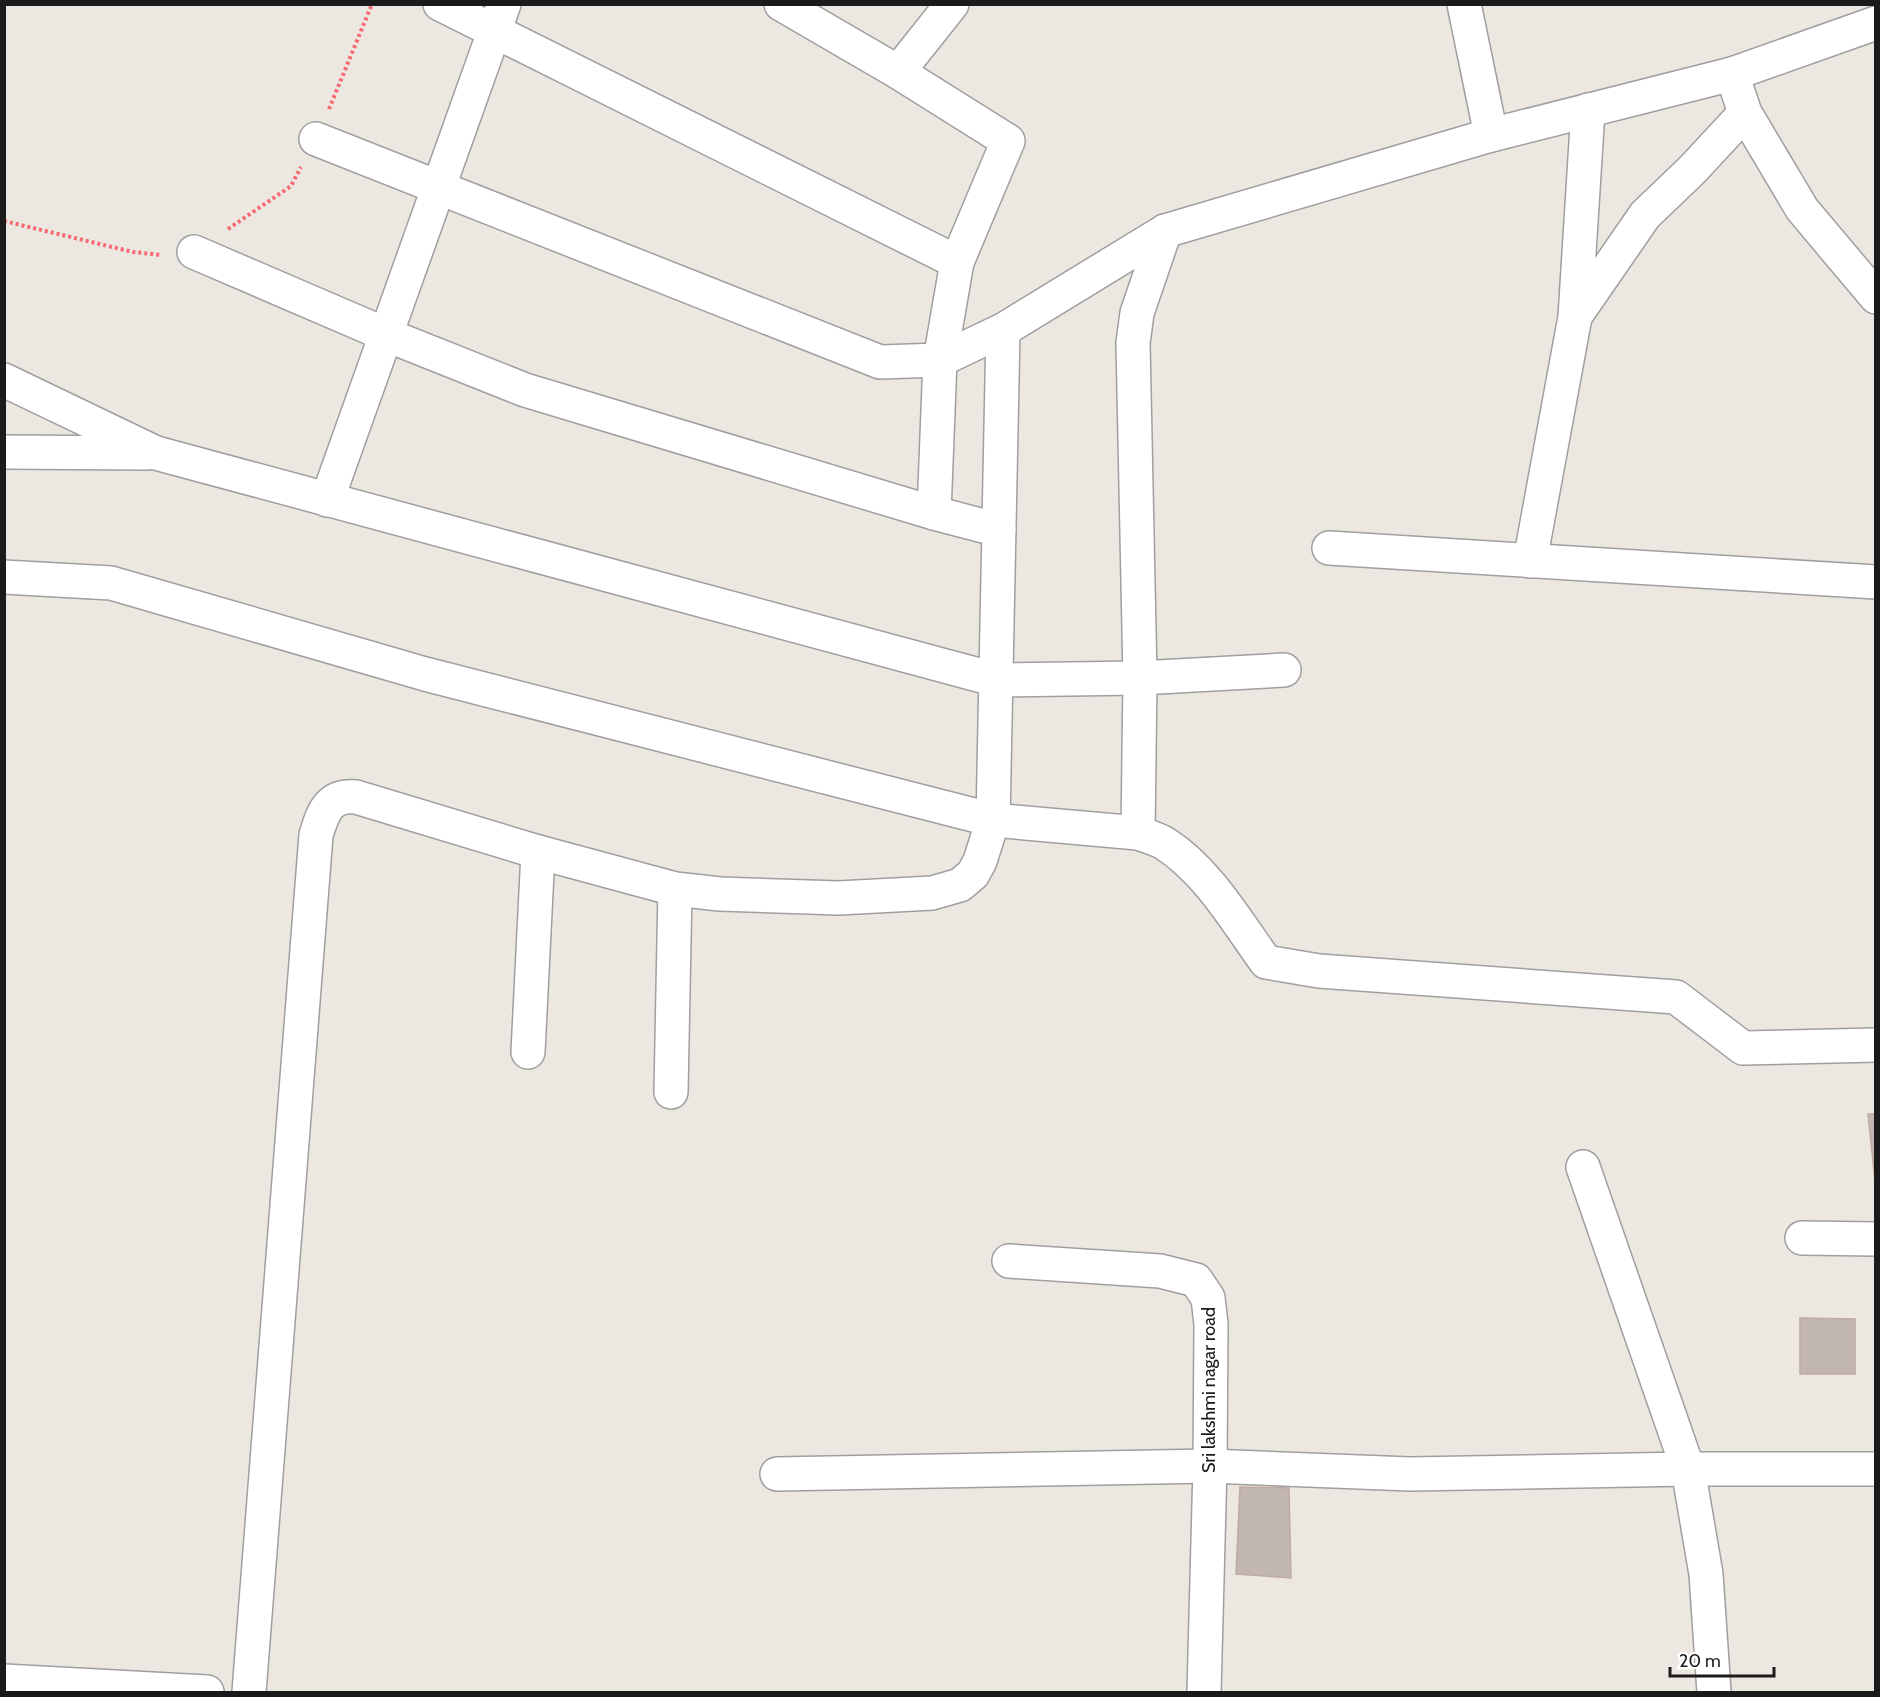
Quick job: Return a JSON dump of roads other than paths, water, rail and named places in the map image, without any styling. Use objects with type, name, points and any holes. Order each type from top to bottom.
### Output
[{"type":"street","points":[[440,4],[499,18],[957,262]]},
{"type":"street","points":[[781,4],[898,72],[1008,141],[957,262],[940,360],[934,513]]},
{"type":"street","points":[[898,72],[952,4]]},
{"type":"street","points":[[1464,4],[1491,135]]},
{"type":"street","points":[[327,500],[499,18]]},
{"type":"street","points":[[316,140],[879,362],[940,360],[1003,330],[1165,231],[1491,135],[1732,74],[1875,23]]},
{"type":"street","points":[[1732,74],[1745,113],[1802,209],[1875,297]]},
{"type":"street","points":[[1530,561],[1575,317],[1588,110]]},
{"type":"street","points":[[1575,317],[1645,215],[1692,170],[1745,113]]},
{"type":"street","points":[[1138,833],[1140,678],[1133,343],[1137,313],[1165,231]]},
{"type":"street","points":[[194,252],[387,335],[525,390],[934,513],[999,530]]},
{"type":"street","points":[[249,1692],[315,847],[322,816],[332,802],[344,796],[357,797],[538,852],[675,889],[720,894],[839,898],[932,893],[960,885],[973,874],[980,861],[993,820],[1003,330]]},
{"type":"street","points":[[4,380],[156,453],[997,680],[1140,678],[1284,670]]},
{"type":"street","points":[[4,452],[156,453]]},
{"type":"street","points":[[1329,548],[1875,582]]},
{"type":"street","points":[[4,577],[111,584],[425,674],[993,820],[1138,833],[1163,843],[1188,862],[1217,894],[1266,962],[1319,971],[1676,997],[1743,1048],[1875,1045]]},
{"type":"street","points":[[528,1052],[538,852]]},
{"type":"street","points":[[671,1092],[675,889]]},
{"type":"street","points":[[1583,1167],[1688,1469],[1706,1574],[1714,1692]]},
{"type":"street","points":[[1802,1238],[1875,1239]]},
{"type":"street","name":"Sri lakshmi nagar road","points":[[1009,1261],[1160,1271],[1196,1280],[1208,1298],[1211,1324],[1210,1466],[1204,1692]]},
{"type":"street","points":[[777,1474],[1210,1466],[1410,1474],[1688,1469],[1875,1469]]},
{"type":"street","points":[[4,1680],[207,1692]]}]
